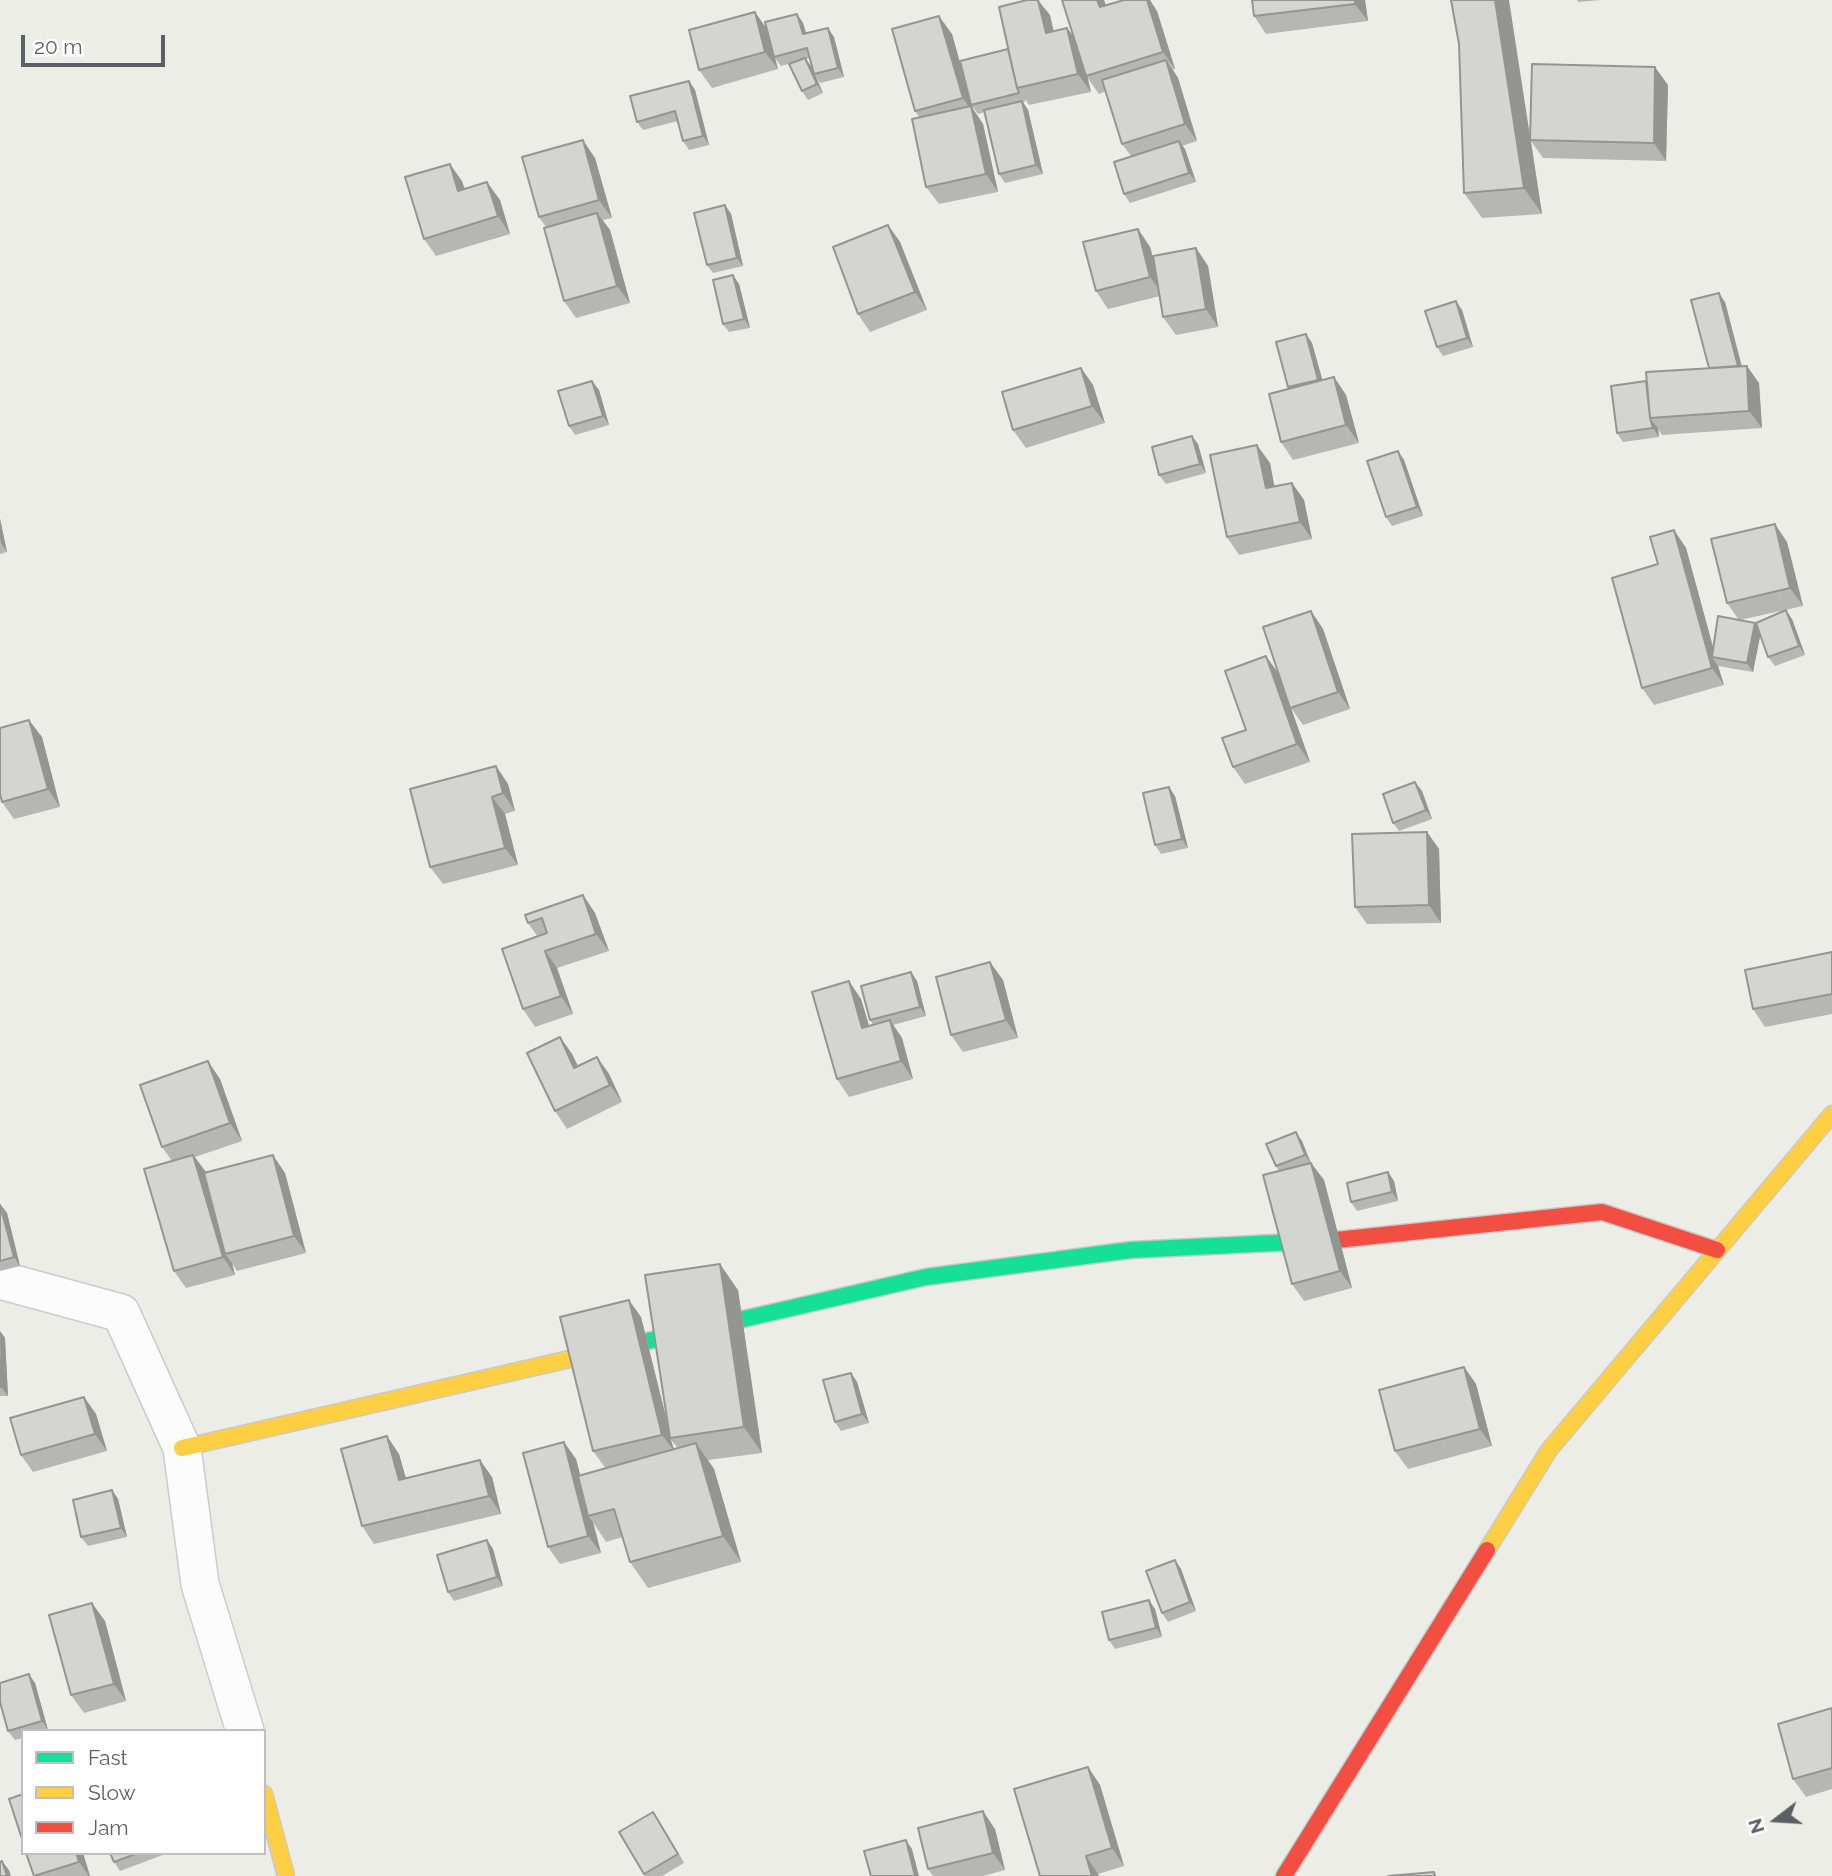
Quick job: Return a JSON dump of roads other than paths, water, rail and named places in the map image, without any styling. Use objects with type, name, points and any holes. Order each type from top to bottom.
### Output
[{"type":"street","points":[[1284,1876],[1549,1450],[1832,1114]]},
{"type":"street","points":[[182,1448],[926,1277],[1131,1250],[1337,1240],[1602,1212],[1717,1250]]},
{"type":"street","points":[[0,1280],[121,1313],[182,1448],[200,1584],[244,1729]]},
{"type":"street","points":[[266,1801],[286,1876]]}]
